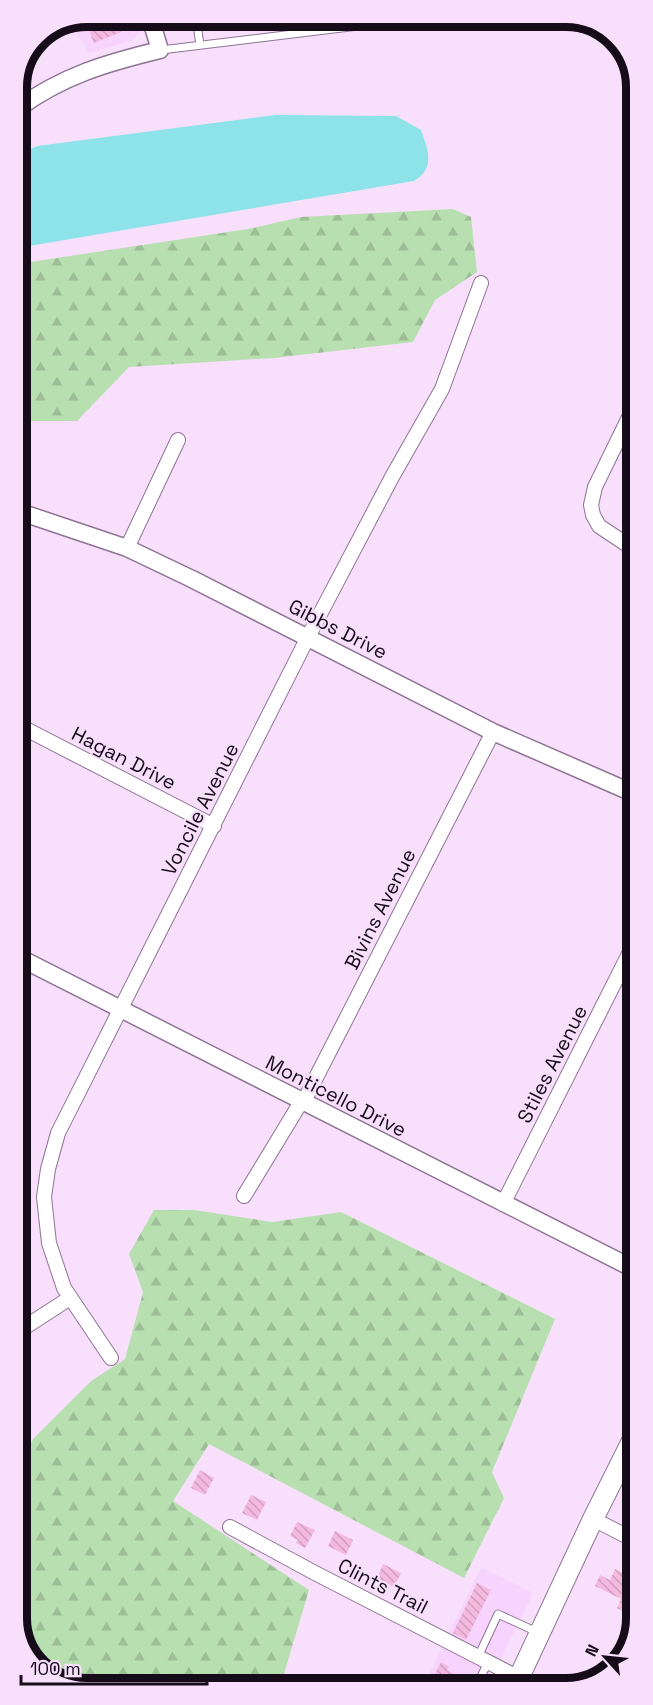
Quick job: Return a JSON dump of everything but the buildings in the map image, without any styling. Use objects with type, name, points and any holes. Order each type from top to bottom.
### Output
[{"type":"main road","points":[[519,1678],[626,1453]]},
{"type":"street","points":[[27,103],[66,79],[106,63],[160,50],[153,27]]},
{"type":"street","name":"Voncile Avenue","points":[[111,1358],[63,1288],[49,1243],[44,1197],[48,1169],[58,1133],[308,638],[392,477],[442,389],[481,283]]},
{"type":"street","points":[[626,422],[595,487],[591,504],[593,515],[599,526],[626,544]]},
{"type":"street","points":[[127,549],[178,440]]},
{"type":"street","name":"Gibbs Drive","points":[[27,514],[127,549],[493,732],[626,790]]},
{"type":"street","name":"Hagan Drive","points":[[27,730],[214,826]]},
{"type":"street","name":"Bivins Avenue","points":[[244,1196],[302,1102],[493,732]]},
{"type":"street","name":"Stiles Avenue","points":[[503,1204],[626,960]]},
{"type":"street","name":"Monticello Drive","points":[[27,962],[626,1265]]},
{"type":"street","points":[[27,1325],[70,1298]]},
{"type":"street","points":[[593,1519],[626,1536]]},
{"type":"street","name":"Clints Trail","points":[[230,1527],[483,1660],[511,1678]]},
{"type":"lane","points":[[198,27],[200,45]]},
{"type":"lane","points":[[160,50],[349,27]]},
{"type":"lane","points":[[478,1678],[498,1614],[540,1633]]},
{"type":"shaded area","points":[[138,27],[140,32],[133,40],[89,53],[74,29]]},
{"type":"shaded area","points":[[276,115],[396,116],[421,130],[428,151],[428,164],[421,176],[414,181],[27,246],[27,151],[37,146]]},
{"type":"shaded area","points":[[481,1567],[533,1593],[492,1678],[427,1678]]},
{"type":"green space","points":[[453,209],[471,217],[477,272],[435,300],[413,342],[274,358],[129,367],[77,421],[27,421],[27,262],[248,229],[301,217]]},
{"type":"green space","points":[[154,1210],[194,1210],[272,1222],[341,1212],[555,1319],[492,1472],[504,1498],[464,1578],[209,1444],[173,1501],[309,1590],[283,1678],[83,1678],[50,1666],[33,1645],[27,1618],[27,1451],[33,1439],[91,1381],[125,1359],[143,1292],[129,1254]]}]
